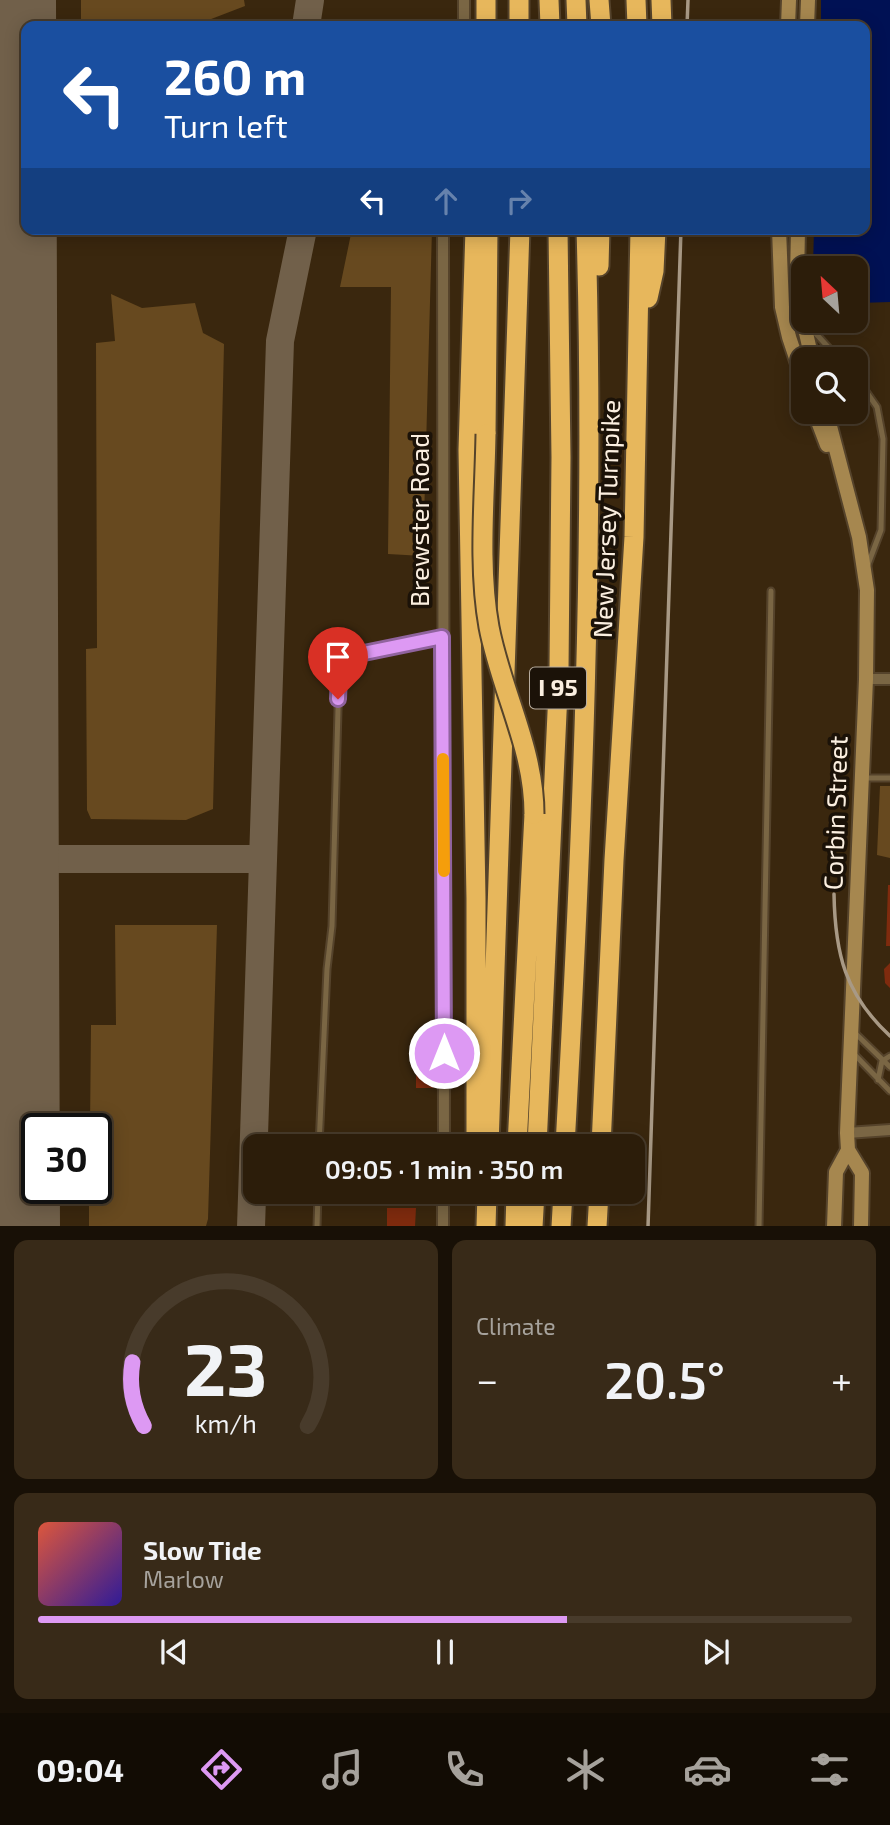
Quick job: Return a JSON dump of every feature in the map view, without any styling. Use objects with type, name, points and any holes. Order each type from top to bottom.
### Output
[{"type":"highway","points":[[486,0],[486,21]]},
{"type":"highway","points":[[519,0],[519,21]]},
{"type":"highway","points":[[549,0],[550,21]]},
{"type":"highway","points":[[576,0],[577,21]]},
{"type":"highway","points":[[599,0],[601,21]]},
{"type":"highway","points":[[636,0],[637,21]]},
{"type":"highway","points":[[661,0],[662,21]]},
{"type":"highway","points":[[475,235],[468,462],[476,898],[476,1134]]},
{"type":"highway","points":[[488,235],[484,577],[486,608],[494,646],[526,748],[532,775],[534,814],[518,1134]]},
{"type":"highway","name":"I 95","points":[[489,1134],[520,235]]},
{"type":"highway","name":"New Jersey Turnpike","points":[[538,1134],[559,670],[561,457],[558,235]]},
{"type":"highway","name":"New Jersey Turnpike","points":[[566,1134],[579,891],[587,671],[589,354],[586,235]]},
{"type":"highway","points":[[589,354],[599,294],[600,235]]},
{"type":"highway","name":"New Jersey Turnpike","points":[[602,1134],[614,860],[634,537],[640,235]]},
{"type":"highway","points":[[640,337],[654,271],[656,235]]},
{"type":"highway","points":[[483,1204],[486,1226]]},
{"type":"highway","points":[[486,1226],[487,1204]]},
{"type":"highway","points":[[515,1226],[516,1204]]},
{"type":"highway","points":[[533,1226],[534,1204]]},
{"type":"highway","points":[[561,1226],[562,1204]]},
{"type":"highway","points":[[597,1226],[598,1204]]},
{"type":"main road","points":[[788,21],[789,0]]},
{"type":"main road","points":[[807,21],[808,0]]},
{"type":"main road","points":[[779,235],[782,307],[794,347]]},
{"type":"main road","points":[[797,256],[798,235]]},
{"type":"main road","name":"Corbin Street","points":[[818,424],[844,481]]},
{"type":"main road","name":"Corbin Street","points":[[829,424],[859,537],[865,573],[867,619],[848,1150],[836,1172],[834,1226]]},
{"type":"main road","name":"Corbin Street","points":[[848,1150],[862,1172],[860,1226]]},
{"type":"street","points":[[464,0],[464,21]]},
{"type":"street","name":"Brewster Road","points":[[443,235],[444,1134]]},
{"type":"street","points":[[866,679],[890,679]]},
{"type":"street","points":[[848,1133],[890,1130]]},
{"type":"street","points":[[443,1204],[443,1226]]},
{"type":"lane","points":[[815,333],[828,347]]},
{"type":"lane","points":[[865,573],[881,530],[883,439],[877,407],[868,394]]},
{"type":"lane","points":[[759,1226],[771,591]]},
{"type":"lane","points":[[320,1134],[327,970],[332,926],[339,674],[347,658],[442,637]]},
{"type":"lane","points":[[862,778],[890,778]]},
{"type":"lane","points":[[852,1029],[890,1067]]},
{"type":"lane","points":[[851,1051],[890,1091]]},
{"type":"lane","points":[[878,1080],[883,1061],[890,1056]]},
{"type":"lane","points":[[317,1226],[318,1204]]},
{"type":"shaded area","points":[[81,0],[244,0],[245,6],[206,21],[81,21]]},
{"type":"shaded area","points":[[821,0],[890,0],[890,302],[868,303],[868,256],[813,256],[814,235],[870,235],[870,21],[821,21]]},
{"type":"shaded area","points":[[351,235],[432,235],[423,556],[388,554],[391,287],[340,287]]},
{"type":"shaded area","points":[[111,294],[142,308],[195,303],[203,333],[224,344],[213,809],[186,820],[91,819],[87,810],[86,649],[97,648],[96,343],[115,341]]},
{"type":"shaded area","points":[[880,786],[890,786],[890,858],[877,855]]},
{"type":"shaded area","points":[[115,925],[217,925],[206,1226],[89,1226],[89,1204],[112,1204],[112,1113],[90,1113],[91,1025],[116,1025]]},
{"type":"building","points":[[888,885],[890,946],[886,946]]},
{"type":"building","points":[[890,963],[890,988],[885,983],[884,969]]},
{"type":"building","points":[[416,1053],[433,1053],[433,1088],[416,1088]]},
{"type":"building","points":[[387,1208],[416,1208],[415,1226],[387,1226]]},
{"type":"taxiway","points":[[8,0],[17,21],[21,43]]},
{"type":"taxiway","points":[[307,21],[310,0]]},
{"type":"taxiway","points":[[251,1226],[280,341],[302,235]]},
{"type":"taxiway","points":[[0,464],[23,464]]},
{"type":"taxiway","points":[[0,515],[16,552],[23,592]]},
{"type":"taxiway","points":[[0,859],[262,859]]},
{"type":"taxiway","points":[[0,909],[16,937],[24,996]]},
{"type":"runway","points":[[21,0],[21,21]]},
{"type":"runway","points":[[22,235],[25,1226]]},
{"type":"railway","points":[[687,21],[688,0]]},
{"type":"railway","points":[[648,1226],[681,235]]},
{"type":"railway","points":[[834,894],[837,936],[846,972],[862,1005],[890,1036]]},
{"type":"slow traffic","points":[[443,759],[444,871]]},
{"type":"route","points":[[338,699],[339,674],[347,658],[442,637],[444,1053]]}]
